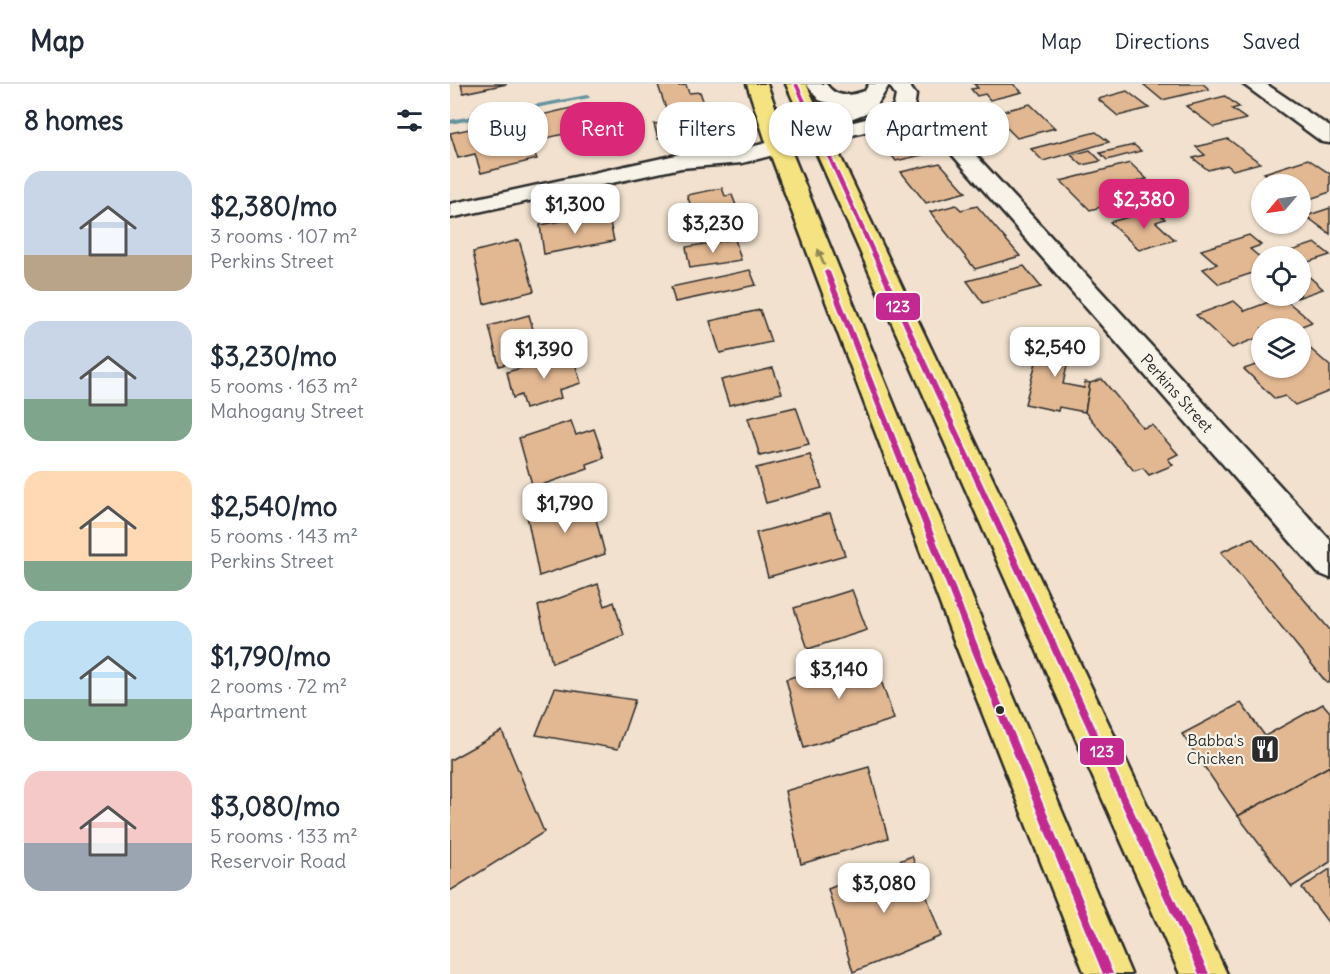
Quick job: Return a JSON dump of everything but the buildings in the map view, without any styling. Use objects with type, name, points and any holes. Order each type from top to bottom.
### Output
[{"type":"main road","points":[[757,84],[769,120]]},
{"type":"main road","points":[[796,84],[804,102]]},
{"type":"main road","points":[[782,156],[974,646],[1108,974]]},
{"type":"main road","points":[[828,156],[1204,974]]},
{"type":"street","points":[[816,84],[824,95],[838,101],[856,101],[877,88]]},
{"type":"street","points":[[853,125],[882,121],[900,111],[907,98],[898,84]]},
{"type":"street","points":[[1253,84],[1330,137]]},
{"type":"street","points":[[853,114],[870,103],[877,88]]},
{"type":"street","points":[[450,211],[681,161],[711,160],[769,143]]},
{"type":"street","name":"Perkins Street","points":[[965,156],[1330,563]]},
{"type":"waterway","points":[[450,122],[587,97]]},
{"type":"transit line","name":"123","points":[[796,84],[1204,974]]},
{"type":"transit line","name":"123","points":[[827,272],[974,646],[1108,974]]},
{"type":"place","name":"Babba's Chicken","points":[[1265,749]]}]
